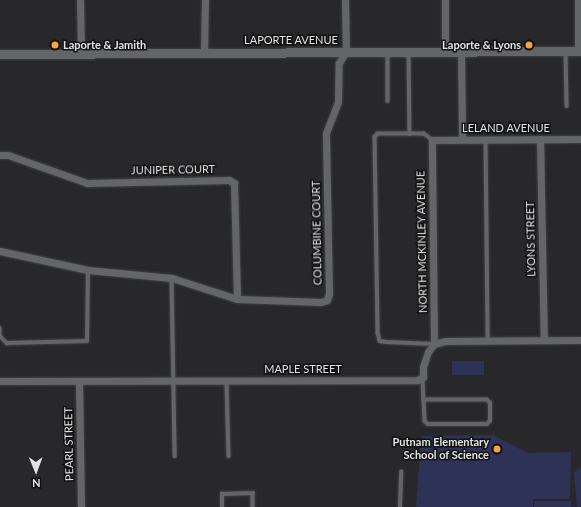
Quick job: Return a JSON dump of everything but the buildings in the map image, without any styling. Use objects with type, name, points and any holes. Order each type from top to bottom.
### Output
[{"type":"street","points":[[80,0],[81,53]]},
{"type":"street","points":[[204,52],[205,0]]},
{"type":"street","points":[[345,0],[346,52]]},
{"type":"street","points":[[445,0],[445,52]]},
{"type":"street","points":[[578,0],[579,51]]},
{"type":"street","points":[[461,51],[462,139]]},
{"type":"street","name":"LAPORTE AVENUE","points":[[0,54],[579,51]]},
{"type":"street","name":"COLUMBINE COURT","points":[[0,252],[88,270],[172,278],[237,299],[321,302],[327,300],[329,294],[326,133],[338,102],[339,63],[346,52]]},
{"type":"street","name":"LYONS STREET","points":[[540,139],[544,340]]},
{"type":"street","name":"LELAND AVENUE","points":[[432,140],[581,139]]},
{"type":"street","name":"NORTH MCKINLEY AVENUE","points":[[432,140],[434,344]]},
{"type":"street","name":"JUNIPER COURT","points":[[0,155],[8,155],[87,183],[229,180],[234,183],[237,299]]},
{"type":"street","points":[[423,377],[423,367],[434,344],[488,340],[581,340]]},
{"type":"street","name":"MAPLE STREET","points":[[0,381],[417,380],[423,377]]},
{"type":"street","name":"PEARL STREET","points":[[79,381],[81,507]]},
{"type":"lane","points":[[409,51],[410,134]]},
{"type":"lane","points":[[566,51],[567,106]]},
{"type":"lane","points":[[388,52],[388,101]]},
{"type":"lane","points":[[432,140],[424,134],[378,134],[375,138],[378,333],[380,341],[434,344]]},
{"type":"lane","points":[[486,139],[488,340]]},
{"type":"lane","points":[[0,328],[0,336],[7,343],[87,341],[88,270]]},
{"type":"lane","points":[[172,278],[175,456]]},
{"type":"lane","points":[[423,377],[424,400],[425,421],[428,424],[487,424],[490,421],[490,403],[487,400],[424,400]]},
{"type":"lane","points":[[227,381],[228,456]]},
{"type":"lane","points":[[400,472],[400,507]]},
{"type":"lane","points":[[222,507],[222,494],[252,493],[253,507]]},
{"type":"shaded area","points":[[452,361],[484,361],[484,375],[452,375]]},
{"type":"shaded area","points":[[493,435],[528,453],[571,452],[570,499],[533,499],[533,507],[416,507],[421,438],[423,436]]},
{"type":"shaded area","points":[[581,468],[581,507],[577,507],[574,472]]},
{"type":"shaded area","points":[[534,501],[571,501],[571,507],[534,507]]},
{"type":"place","name":"Laporte & Jamith","points":[[55,45]]},
{"type":"place","name":"Laporte & Lyons","points":[[529,45]]},
{"type":"place","name":"Putnam Elementary School of Science","points":[[497,449]]}]
